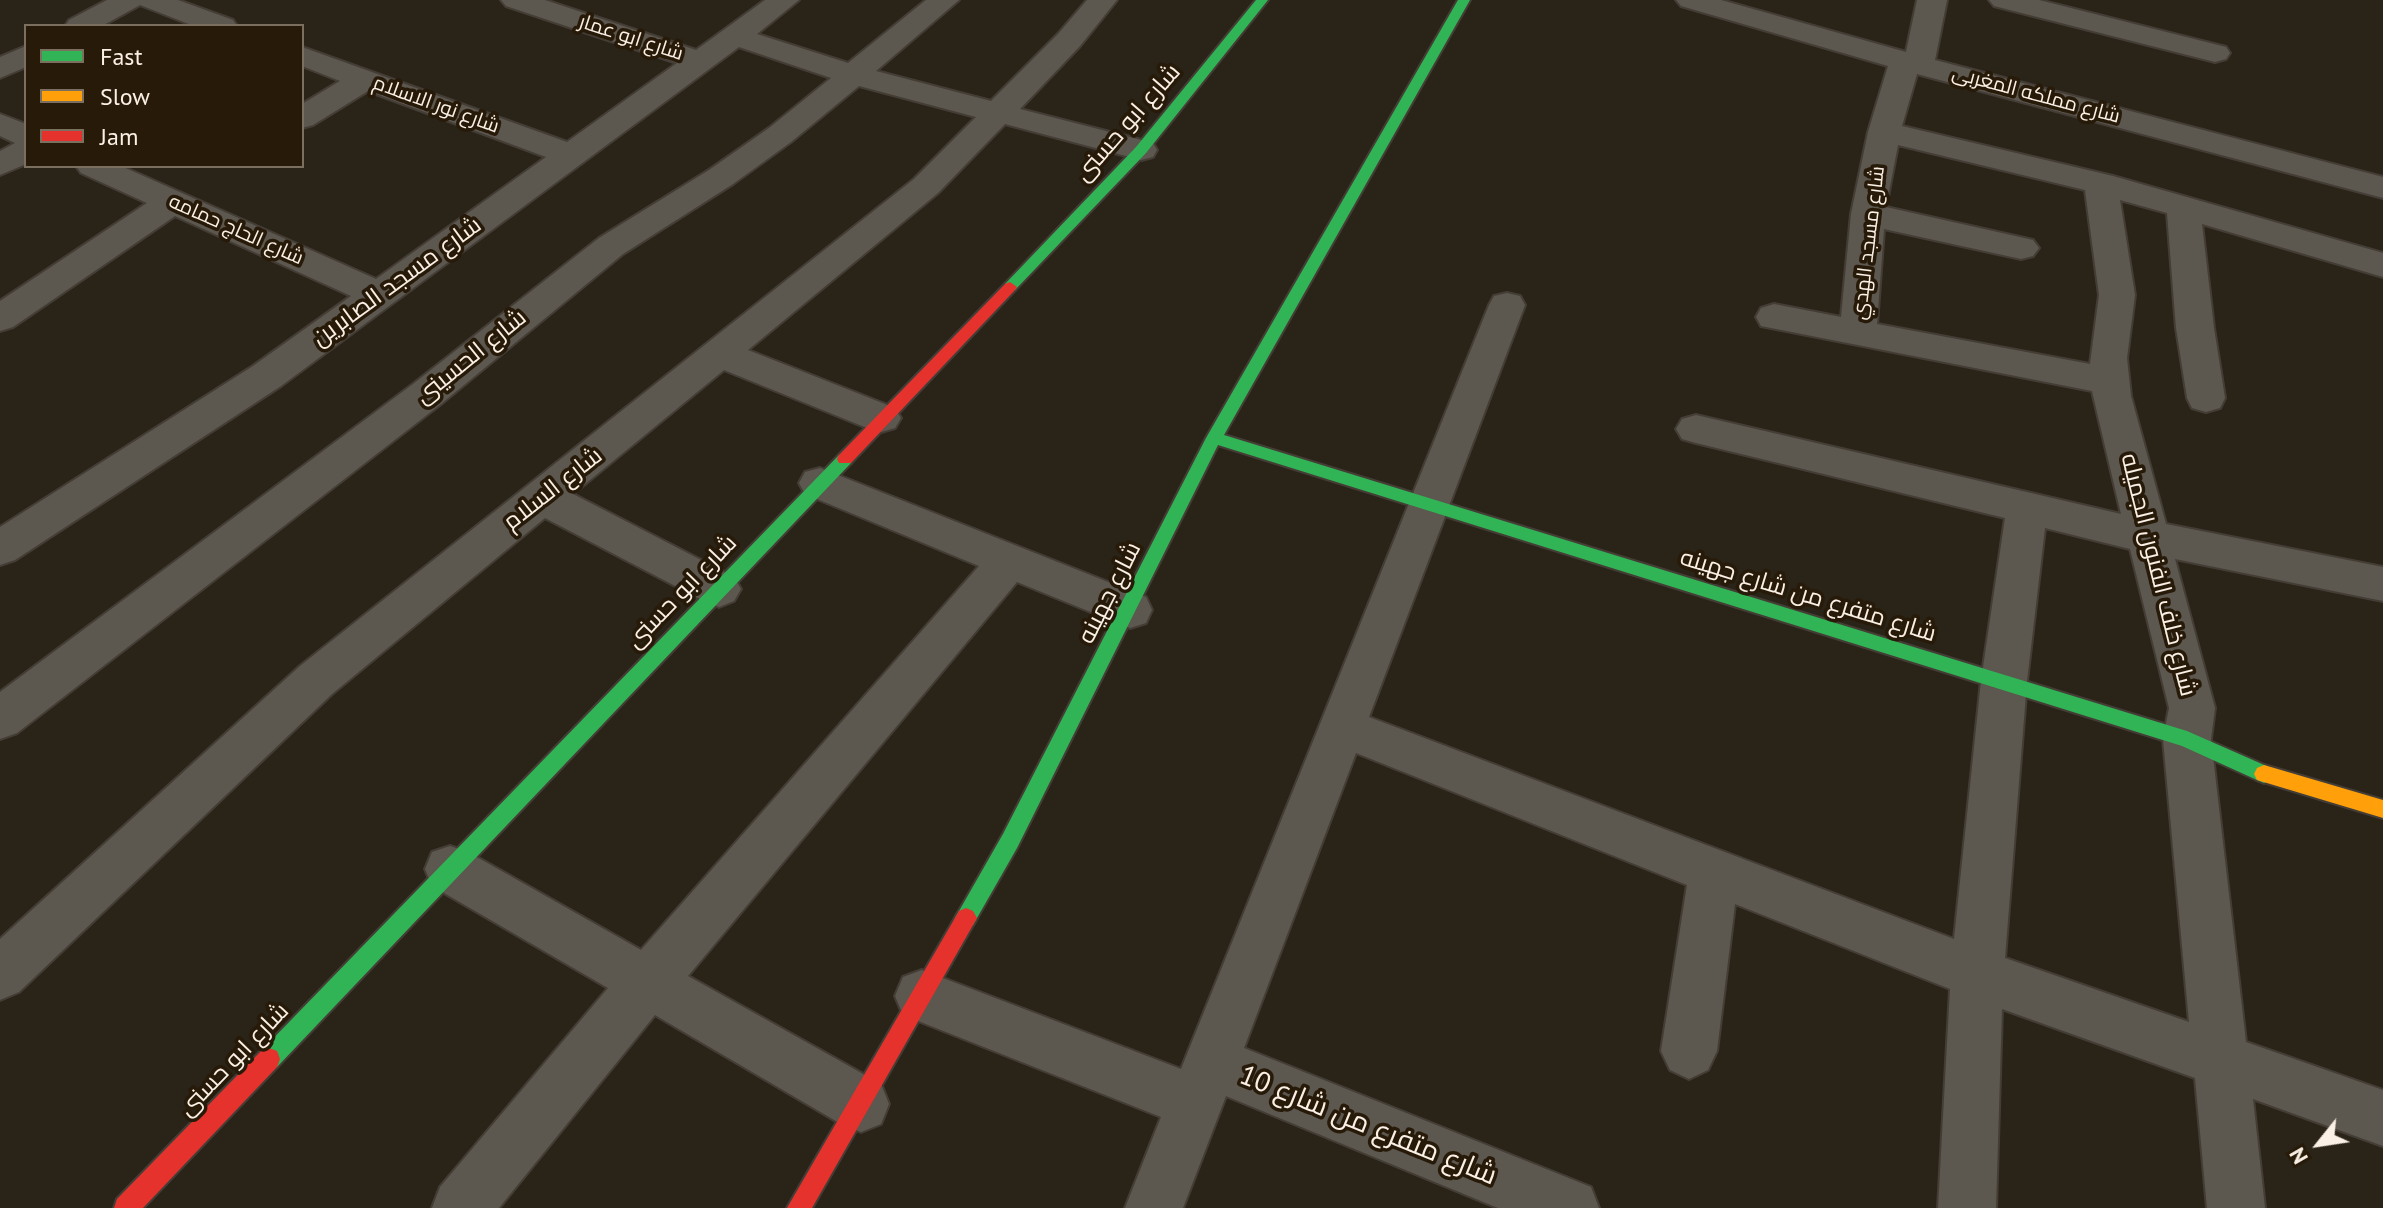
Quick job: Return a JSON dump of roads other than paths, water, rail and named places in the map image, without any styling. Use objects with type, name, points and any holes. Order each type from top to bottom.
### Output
[{"type":"street","points":[[84,24],[129,0]]},
{"type":"street","points":[[151,0],[217,24]]},
{"type":"street","name":"شارع ابو عمار","points":[[516,0],[700,61]]},
{"type":"street","name":"شارع مسجد الصابرين","points":[[0,548],[267,376],[784,0]]},
{"type":"street","name":"شارع الحسينى","points":[[0,719],[427,394],[611,246],[721,177],[780,135],[944,0]]},
{"type":"street","name":"شارع السلام","points":[[0,974],[316,680],[926,186],[998,115],[1102,0]]},
{"type":"street","name":"شارع ابو حسنى","points":[[126,1208],[1141,150],[1262,0]]},
{"type":"street","name":"شارع جهينه","points":[[799,1208],[1010,841],[1130,610],[1214,438],[1464,0]]},
{"type":"street","name":"شارع مملكه المغربى","points":[[1691,0],[1801,34],[1912,62],[2096,154],[2383,188]]},
{"type":"street","name":"شارع مسجد الهدي","points":[[1858,333],[1868,214],[1884,132],[1932,0]]},
{"type":"street","points":[[2004,0],[2215,53]]},
{"type":"street","points":[[734,36],[854,75],[1141,150]]},
{"type":"street","points":[[0,69],[24,56]]},
{"type":"street","name":"شارع نور الاسلام","points":[[304,57],[571,155]]},
{"type":"street","points":[[304,117],[365,79]]},
{"type":"street","points":[[0,124],[24,135]]},
{"type":"street","points":[[1884,132],[2096,154],[2183,206],[2383,265]]},
{"type":"street","points":[[0,165],[24,151]]},
{"type":"street","name":"شارع خلف الفنون الجميله","points":[[2096,154],[2117,295],[2109,344],[2110,381],[2192,708],[2187,739],[2236,1208]]},
{"type":"street","name":"شارع الحاج حمامه","points":[[97,168],[380,295]]},
{"type":"street","points":[[0,318],[173,202]]},
{"type":"street","points":[[2183,206],[2195,328],[2206,398]]},
{"type":"street","points":[[1868,214],[2021,248]]},
{"type":"street","points":[[1154,1208],[1507,305]]},
{"type":"street","points":[[1774,317],[2110,381]]},
{"type":"street","points":[[720,354],[881,418]]},
{"type":"street","points":[[1696,429],[2149,537],[2383,584]]},
{"type":"street","name":"شارع متفرع من شارع جهينه","points":[[1214,438],[2187,739],[2252,771],[2383,809]]},
{"type":"street","points":[[820,483],[1130,610]]},
{"type":"street","points":[[542,497],[719,589]]},
{"type":"street","points":[[1967,1208],[1977,974],[2004,681],[2027,508]]},
{"type":"street","points":[[461,1208],[648,982],[1010,561]]},
{"type":"street","points":[[1342,727],[1977,974],[2383,1118]]},
{"type":"street","points":[[450,869],[861,1104]]},
{"type":"street","points":[[1689,1051],[1714,872]]},
{"type":"street","name":"شارع متفرع من شارع 10","points":[[922,996],[1202,1082],[1570,1208]]}]
